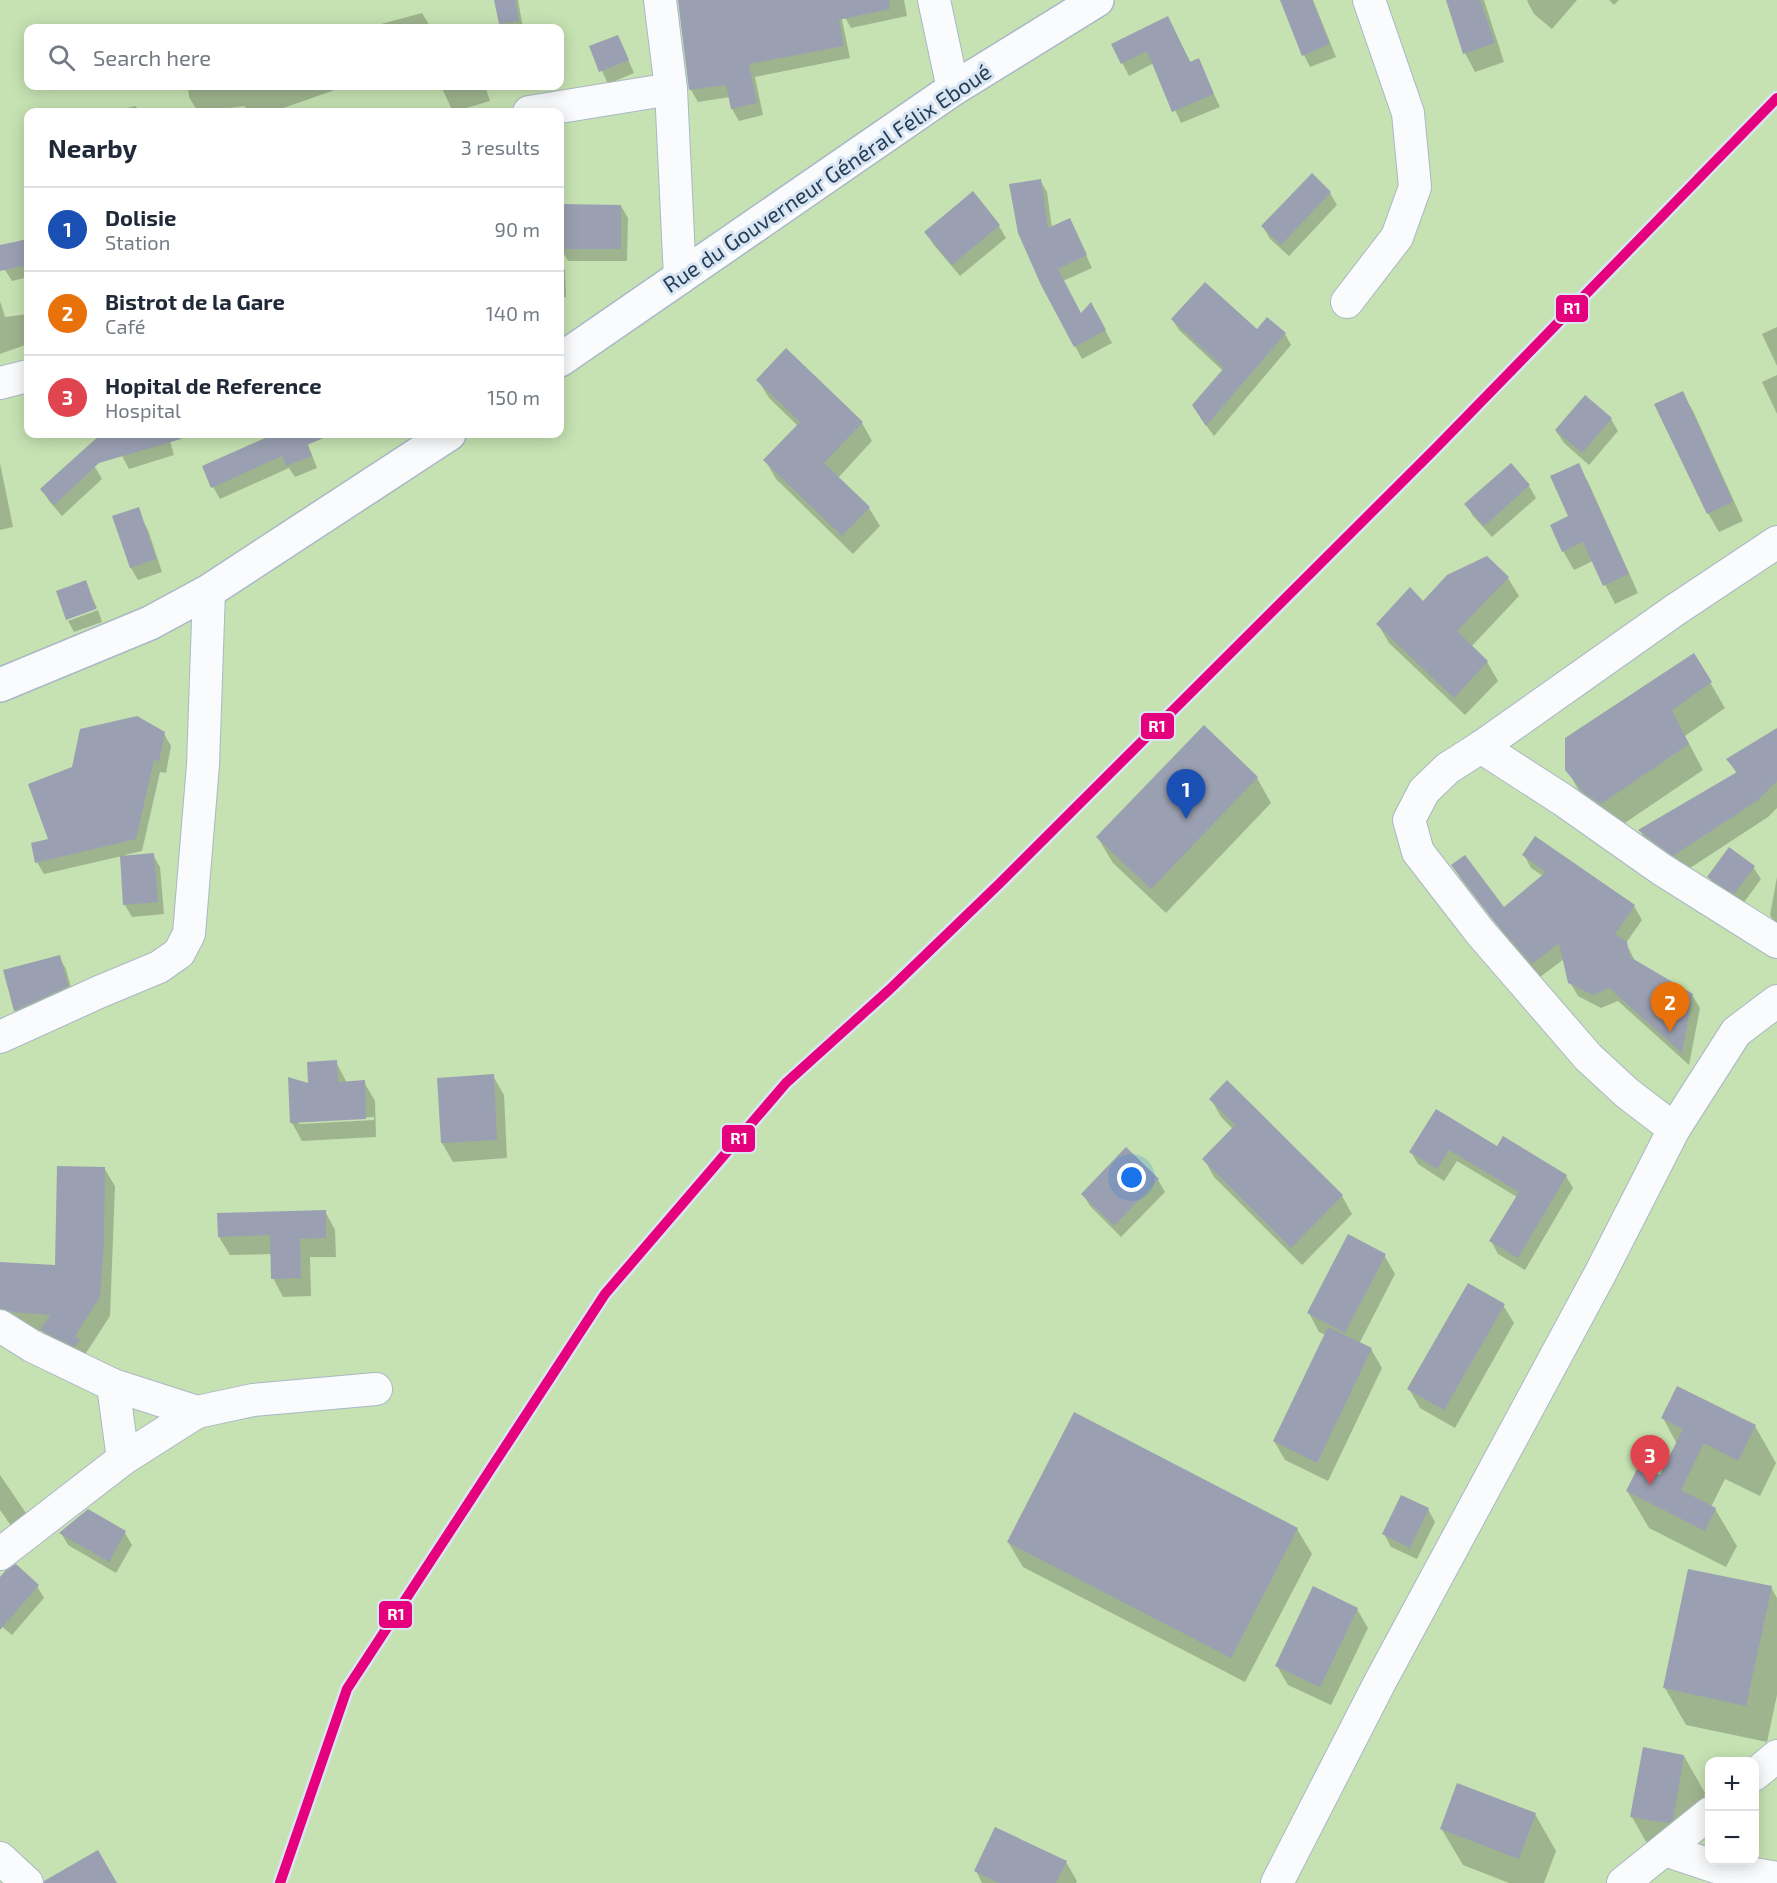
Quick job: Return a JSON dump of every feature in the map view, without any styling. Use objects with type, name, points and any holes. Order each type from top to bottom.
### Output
[{"type":"main road","name":"Rue du Gouverneur Général Félix Eboué","points":[[564,357],[953,89],[1096,0]]},
{"type":"main road","points":[[0,685],[150,623],[209,591],[443,438]]},
{"type":"street","points":[[660,0],[671,89],[680,278]]},
{"type":"street","points":[[934,0],[953,89]]},
{"type":"street","points":[[1347,302],[1397,237],[1415,187],[1408,113],[1369,0]]},
{"type":"street","points":[[554,108],[671,89]]},
{"type":"street","points":[[0,383],[24,377]]},
{"type":"street","points":[[1674,1129],[1627,1093],[1588,1057],[1480,933],[1418,852],[1409,820],[1424,791],[1448,768],[1777,542]]},
{"type":"street","points":[[0,1037],[159,967],[179,953],[189,934],[203,765],[209,591]]},
{"type":"street","points":[[1481,747],[1563,800],[1661,869],[1777,942]]},
{"type":"street","points":[[1277,1883],[1380,1682],[1600,1274],[1674,1129],[1736,1032],[1777,1001]]},
{"type":"street","points":[[0,1326],[32,1346],[113,1385],[197,1412]]},
{"type":"street","points":[[113,1385],[123,1459]]},
{"type":"street","points":[[0,1554],[123,1459],[197,1412],[254,1400],[376,1389]]},
{"type":"street","points":[[1759,1772],[1777,1756]]},
{"type":"street","points":[[1623,1883],[1705,1817]]},
{"type":"street","points":[[1665,1851],[1716,1867],[1777,1878]]},
{"type":"street","points":[[0,1858],[27,1883]]},
{"type":"green space","points":[[0,0],[1777,0],[1777,1883],[0,1883]]},
{"type":"building","points":[[494,0],[515,0],[519,21],[499,24]]},
{"type":"building","points":[[678,0],[889,0],[890,9],[839,20],[844,46],[749,64],[757,103],[731,109],[726,85],[689,90]]},
{"type":"building","points":[[1280,0],[1312,0],[1330,44],[1302,56]]},
{"type":"building","points":[[1446,0],[1480,0],[1495,43],[1463,54]]},
{"type":"building","points":[[1168,16],[1190,62],[1199,58],[1214,94],[1172,112],[1147,51],[1121,64],[1111,44]]},
{"type":"building","points":[[618,35],[629,60],[599,72],[589,46]]},
{"type":"building","points":[[1312,173],[1331,192],[1281,245],[1261,226]]},
{"type":"building","points":[[1041,179],[1048,228],[1070,218],[1087,255],[1058,269],[1081,313],[1091,302],[1106,330],[1074,347],[1041,285],[1018,233],[1009,184]]},
{"type":"building","points":[[973,191],[1000,225],[952,265],[924,232]]},
{"type":"building","points":[[564,204],[621,205],[621,249],[564,249]]},
{"type":"building","points":[[24,240],[24,266],[0,271],[0,245]]},
{"type":"building","points":[[1205,282],[1257,329],[1267,317],[1286,333],[1206,426],[1192,405],[1224,368],[1171,319]]},
{"type":"building","points":[[786,348],[863,422],[824,463],[870,507],[842,536],[763,460],[800,422],[756,380]]},
{"type":"building","points":[[1683,391],[1733,502],[1707,514],[1654,404]]},
{"type":"building","points":[[1585,395],[1612,418],[1582,453],[1555,430]]},
{"type":"building","points":[[97,438],[181,438],[99,463],[54,505],[40,489]]},
{"type":"building","points":[[265,438],[324,438],[307,445],[312,456],[286,466],[282,456],[211,488],[202,466]]},
{"type":"building","points":[[1511,463],[1530,485],[1484,526],[1464,504]]},
{"type":"building","points":[[1579,463],[1629,574],[1603,586],[1583,542],[1562,552],[1550,525],[1568,516],[1550,476]]},
{"type":"building","points":[[139,507],[156,559],[130,568],[112,516]]},
{"type":"building","points":[[1487,556],[1509,577],[1457,631],[1488,661],[1454,698],[1376,624],[1410,587],[1423,601],[1447,575]]},
{"type":"building","points":[[86,580],[96,609],[66,620],[56,591]]},
{"type":"building","points":[[1694,653],[1712,682],[1672,710],[1689,744],[1601,804],[1584,793],[1565,770],[1565,738]]},
{"type":"building","points":[[137,716],[165,732],[159,761],[154,760],[136,839],[35,863],[31,843],[48,839],[28,784],[72,767],[80,729]]},
{"type":"building","points":[[1204,725],[1258,777],[1151,889],[1096,837]]},
{"type":"building","points":[[1777,728],[1777,781],[1758,800],[1673,856],[1638,830],[1737,772],[1726,759]]},
{"type":"building","points":[[1535,836],[1635,905],[1615,934],[1627,942],[1630,957],[1693,994],[1682,1053],[1609,988],[1593,995],[1568,983],[1559,943],[1532,964],[1494,921],[1451,865],[1465,855],[1504,907],[1546,872],[1522,855]]},
{"type":"building","points":[[1729,847],[1755,866],[1734,894],[1707,877]]},
{"type":"building","points":[[154,853],[158,902],[123,905],[120,856]]},
{"type":"building","points":[[60,955],[68,986],[14,1011],[3,970]]},
{"type":"building","points":[[337,1060],[338,1082],[365,1080],[366,1119],[290,1123],[288,1077],[308,1083],[307,1062]]},
{"type":"building","points":[[494,1074],[497,1140],[441,1143],[437,1078]]},
{"type":"building","points":[[1227,1080],[1343,1195],[1291,1248],[1202,1159],[1235,1125],[1209,1099]]},
{"type":"building","points":[[1436,1109],[1497,1146],[1503,1136],[1567,1175],[1518,1258],[1489,1241],[1519,1192],[1449,1150],[1437,1169],[1409,1152]]},
{"type":"building","points":[[1126,1147],[1159,1179],[1114,1226],[1081,1194]]},
{"type":"building","points":[[57,1166],[105,1167],[104,1244],[100,1297],[75,1336],[80,1340],[75,1347],[40,1330],[50,1315],[12,1312],[0,1308],[0,1262],[55,1265]]},
{"type":"building","points":[[326,1210],[326,1238],[300,1239],[301,1278],[271,1279],[270,1235],[218,1237],[217,1213]]},
{"type":"building","points":[[1348,1234],[1386,1254],[1345,1333],[1307,1313]]},
{"type":"building","points":[[1468,1283],[1505,1304],[1444,1410],[1407,1389]]},
{"type":"building","points":[[1328,1327],[1372,1348],[1317,1463],[1273,1441]]},
{"type":"building","points":[[1677,1386],[1756,1425],[1738,1461],[1704,1443],[1681,1490],[1716,1508],[1705,1531],[1626,1491],[1639,1465],[1660,1475],[1683,1429],[1661,1418]]},
{"type":"building","points":[[1074,1412],[1298,1528],[1231,1658],[1007,1542]]},
{"type":"building","points":[[1401,1495],[1429,1508],[1410,1548],[1382,1534]]},
{"type":"building","points":[[88,1509],[126,1531],[109,1562],[59,1533]]},
{"type":"building","points":[[16,1564],[39,1585],[0,1630],[0,1577]]},
{"type":"building","points":[[1688,1569],[1772,1586],[1746,1706],[1663,1688]]},
{"type":"building","points":[[1313,1586],[1358,1608],[1320,1687],[1275,1666]]},
{"type":"building","points":[[1643,1747],[1684,1755],[1673,1820],[1668,1823],[1630,1817]]},
{"type":"building","points":[[1457,1783],[1536,1813],[1519,1859],[1440,1829]]},
{"type":"building","points":[[995,1827],[1067,1861],[1056,1883],[999,1883],[974,1871]]},
{"type":"building","points":[[98,1850],[117,1883],[44,1883],[44,1881]]},
{"type":"railway","points":[[889,990],[1225,660],[1777,98]]},
{"type":"transit line","name":"R1","points":[[280,1883],[347,1689],[605,1294],[786,1083],[889,990],[999,884],[1435,449],[1777,98]]},
{"type":"place","name":"Dolisie","points":[[1186,819]]},
{"type":"place","name":"Bistrot de la Gare","points":[[1670,1032]]},
{"type":"place","name":"Hopital de Reference","points":[[1650,1485]]}]
